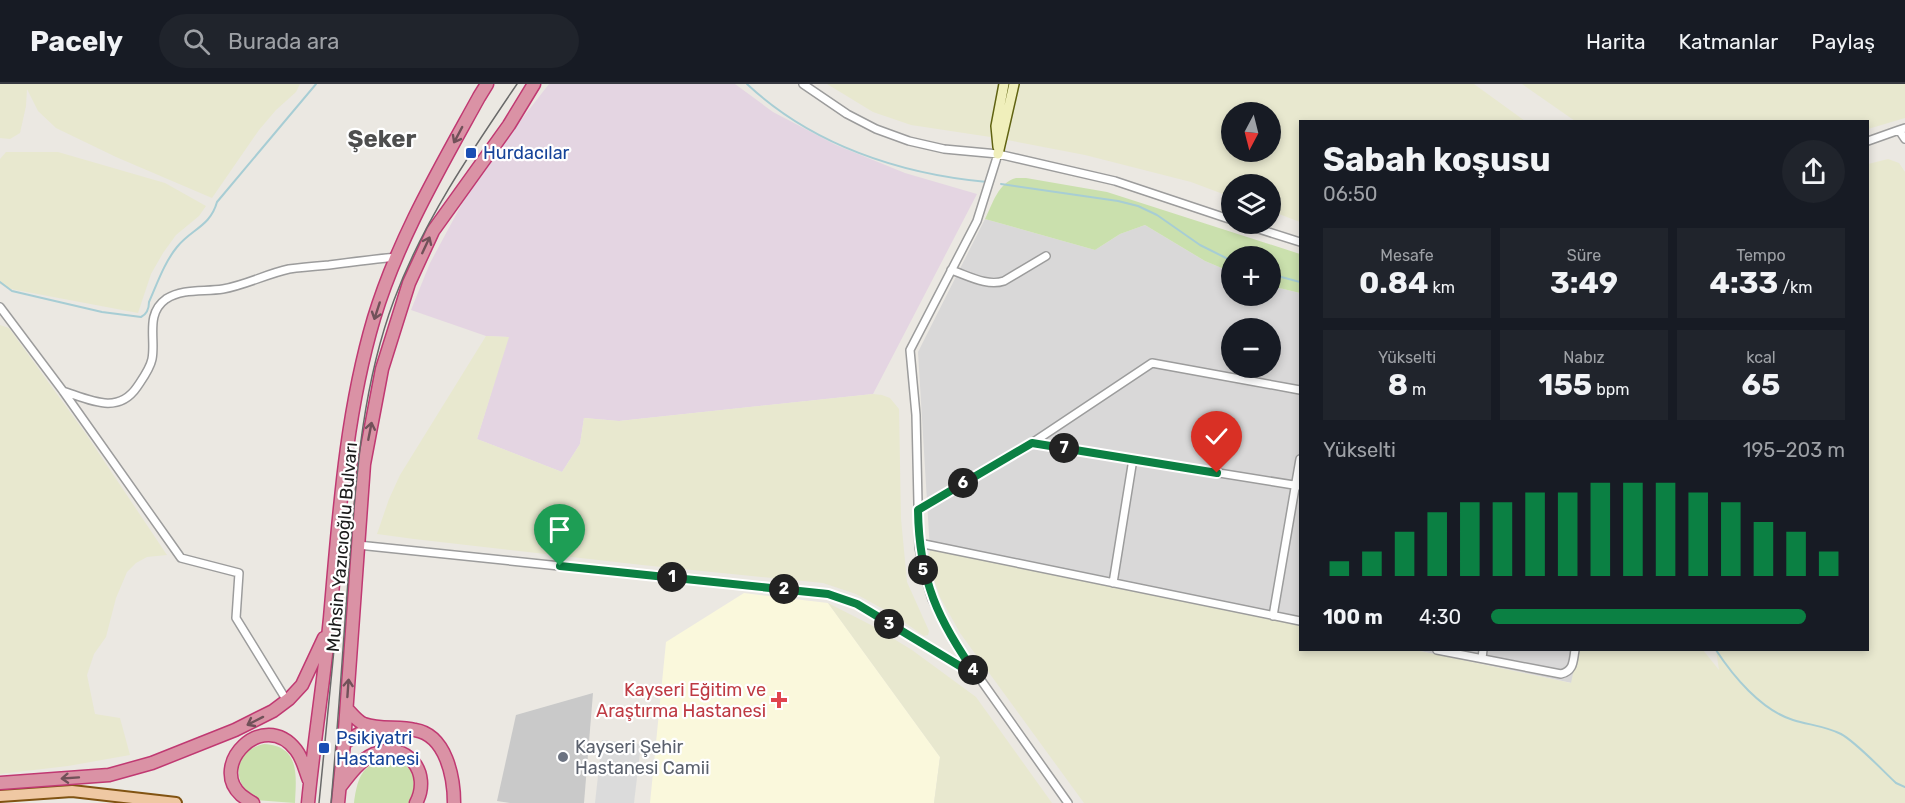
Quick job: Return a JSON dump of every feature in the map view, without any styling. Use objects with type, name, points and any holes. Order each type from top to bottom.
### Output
[{"type":"highway","name":"Muhsin Yazıcıoğlu Bulvarı","points":[[308,803],[352,407],[375,318],[414,216],[478,96],[487,84]]},
{"type":"highway","name":"Muhsin Yazıcıoğlu Bulvarı","points":[[338,803],[364,464],[382,369],[409,283],[433,231],[509,125],[534,84]]},
{"type":"highway","points":[[0,783],[109,775],[152,764],[255,721],[287,701],[302,685],[329,629]]},
{"type":"highway","points":[[347,709],[362,724],[379,728],[415,729],[433,738],[447,762],[453,783],[454,803]]},
{"type":"highway","points":[[344,743],[362,732],[379,728]]},
{"type":"highway","points":[[253,803],[238,791],[232,771],[239,750],[244,744],[257,737],[267,735],[277,737],[293,747],[300,757],[310,784]]},
{"type":"highway","points":[[339,788],[368,757],[379,752],[396,752],[411,760],[419,771],[422,785],[416,803]]},
{"type":"main road","points":[[0,796],[72,791],[176,803]]},
{"type":"street","points":[[803,84],[847,114],[892,136],[944,149],[998,154],[1115,181],[1221,216]]},
{"type":"street","points":[[998,154],[996,126],[1004,84]]},
{"type":"street","points":[[1014,84],[998,154],[976,221],[910,350],[916,415],[919,543],[926,580],[938,612],[954,642],[1068,803]]},
{"type":"street","points":[[1869,141],[1902,129],[1905,139]]},
{"type":"street","points":[[1275,234],[1299,242]]},
{"type":"street","points":[[951,270],[989,283],[996,283],[1004,281],[1046,256]]},
{"type":"street","points":[[63,391],[110,404],[120,402],[130,396],[151,364],[152,326],[157,311],[165,300],[174,295],[235,286],[302,267],[397,257]]},
{"type":"street","points":[[0,307],[63,391],[181,558],[239,573],[236,618],[287,701]]},
{"type":"street","points":[[918,510],[1032,443],[1152,363],[1299,390]]},
{"type":"street","points":[[1032,443],[1298,486],[1273,616]]},
{"type":"street","points":[[1113,583],[1133,459]]},
{"type":"street","points":[[919,543],[1299,621]]},
{"type":"street","points":[[358,545],[828,594],[857,604],[978,677]]},
{"type":"street","points":[[1443,651],[1561,674],[1571,668],[1575,651]]},
{"type":"street","points":[[1482,658],[1484,651]]},
{"type":"shaded area","points":[[549,84],[735,84],[773,112],[836,145],[905,173],[977,194],[873,394],[619,421],[584,418],[580,444],[562,472],[477,439],[508,337],[486,336],[411,310],[430,263],[465,198],[492,157]]},
{"type":"shaded area","points":[[985,219],[1095,250],[1120,234],[1145,225],[1205,261],[1221,268],[1221,306],[1281,306],[1281,288],[1299,293],[1299,625],[936,549],[930,551],[918,352]]},
{"type":"shaded area","name":"Kayseri Eğitim ve Araştırma Hastanesi","points":[[744,593],[828,603],[940,757],[934,803],[650,803],[666,642]]},
{"type":"shaded area","points":[[1421,651],[1578,651],[1572,683]]},
{"type":"shaded area","points":[[593,693],[584,803],[497,801],[516,715]]},
{"type":"shaded area","points":[[602,740],[641,744],[634,803],[595,803]]},
{"type":"green space","points":[[0,84],[300,84],[296,92],[259,130],[212,198],[116,157],[56,128],[38,111],[27,89],[20,133],[10,139],[0,138]]},
{"type":"green space","points":[[827,84],[1474,84],[1524,120],[1299,120],[1299,222],[1281,215],[1281,174],[1221,174],[1221,193],[1191,182],[1085,155],[997,138],[911,125],[873,112]]},
{"type":"green space","points":[[1522,84],[1905,84],[1905,118],[1869,129],[1869,120],[1574,120]]},
{"type":"green space","points":[[6,152],[58,152],[165,183],[206,206],[199,216],[176,235],[163,253],[151,274],[138,313],[11,289],[0,284],[0,159]]},
{"type":"green space","points":[[1888,159],[1899,163],[1905,172],[1905,803],[1084,803],[960,633],[940,597],[927,559],[930,551],[936,549],[1299,625],[1299,651],[1420,651],[1571,683],[1578,651],[1704,651],[1719,670],[1716,651],[1869,651],[1869,164]]},
{"type":"green space","points":[[1016,178],[1026,178],[1107,192],[1221,229],[1221,234],[1238,234],[1275,246],[1221,246],[1221,268],[1205,261],[1145,225],[1120,234],[1095,250],[985,219],[1000,189]]},
{"type":"green space","points":[[1281,248],[1299,254],[1299,293],[1281,288]]},
{"type":"green space","points":[[0,325],[9,328],[86,434],[167,555],[147,557],[127,572],[116,598],[106,637],[94,654],[87,675],[95,714],[120,718],[130,755],[68,766],[0,774]]},
{"type":"green space","points":[[486,336],[509,337],[477,439],[562,472],[580,444],[584,418],[619,421],[873,394],[890,398],[899,409],[901,519],[907,582],[929,631],[928,635],[924,636],[894,615],[856,594],[823,583],[642,565],[377,534],[400,475]]},
{"type":"green space","points":[[828,603],[912,650],[976,697],[1052,803],[934,803],[940,757]]},
{"type":"green space","points":[[264,744],[285,750],[294,764],[295,803],[255,800],[242,785],[239,776],[241,760],[246,753]]},
{"type":"green space","points":[[383,759],[395,760],[411,770],[416,781],[416,788],[411,803],[354,803],[361,776],[369,766]]},
{"type":"waterway","points":[[0,282],[12,291],[102,312],[143,316],[172,253],[182,241],[210,217],[217,202],[316,84]]},
{"type":"waterway","points":[[747,84],[800,124],[859,153],[922,172],[987,182]]},
{"type":"waterway","points":[[1001,184],[1138,206],[1157,215],[1200,245],[1221,256]]},
{"type":"waterway","points":[[1281,277],[1299,282]]},
{"type":"waterway","points":[[1717,651],[1739,681],[1770,708],[1793,720],[1841,734],[1896,783],[1905,787]]},
{"type":"tram line","points":[[331,803],[354,500],[362,432],[374,366],[394,300],[419,243],[465,162],[517,84]]},
{"type":"tram line","points":[[319,803],[336,629]]},
{"type":"place","name":"Hurdacılar","points":[[471,153]]},
{"type":"place","name":"Kayseri Eğitim ve Araştırma Hastanesi","points":[[779,700]]},
{"type":"place","name":"Psikiyatri Hastanesi","points":[[324,748]]},
{"type":"place","name":"Kayseri Şehir Hastanesi Camii","points":[[563,757]]},
{"type":"district","name":"Şeker","points":[[382,139]]},
{"type":"route","points":[[560,566],[828,594],[857,604],[978,677],[954,642],[932,599],[921,560],[918,510],[1032,443],[1217,473]]}]
